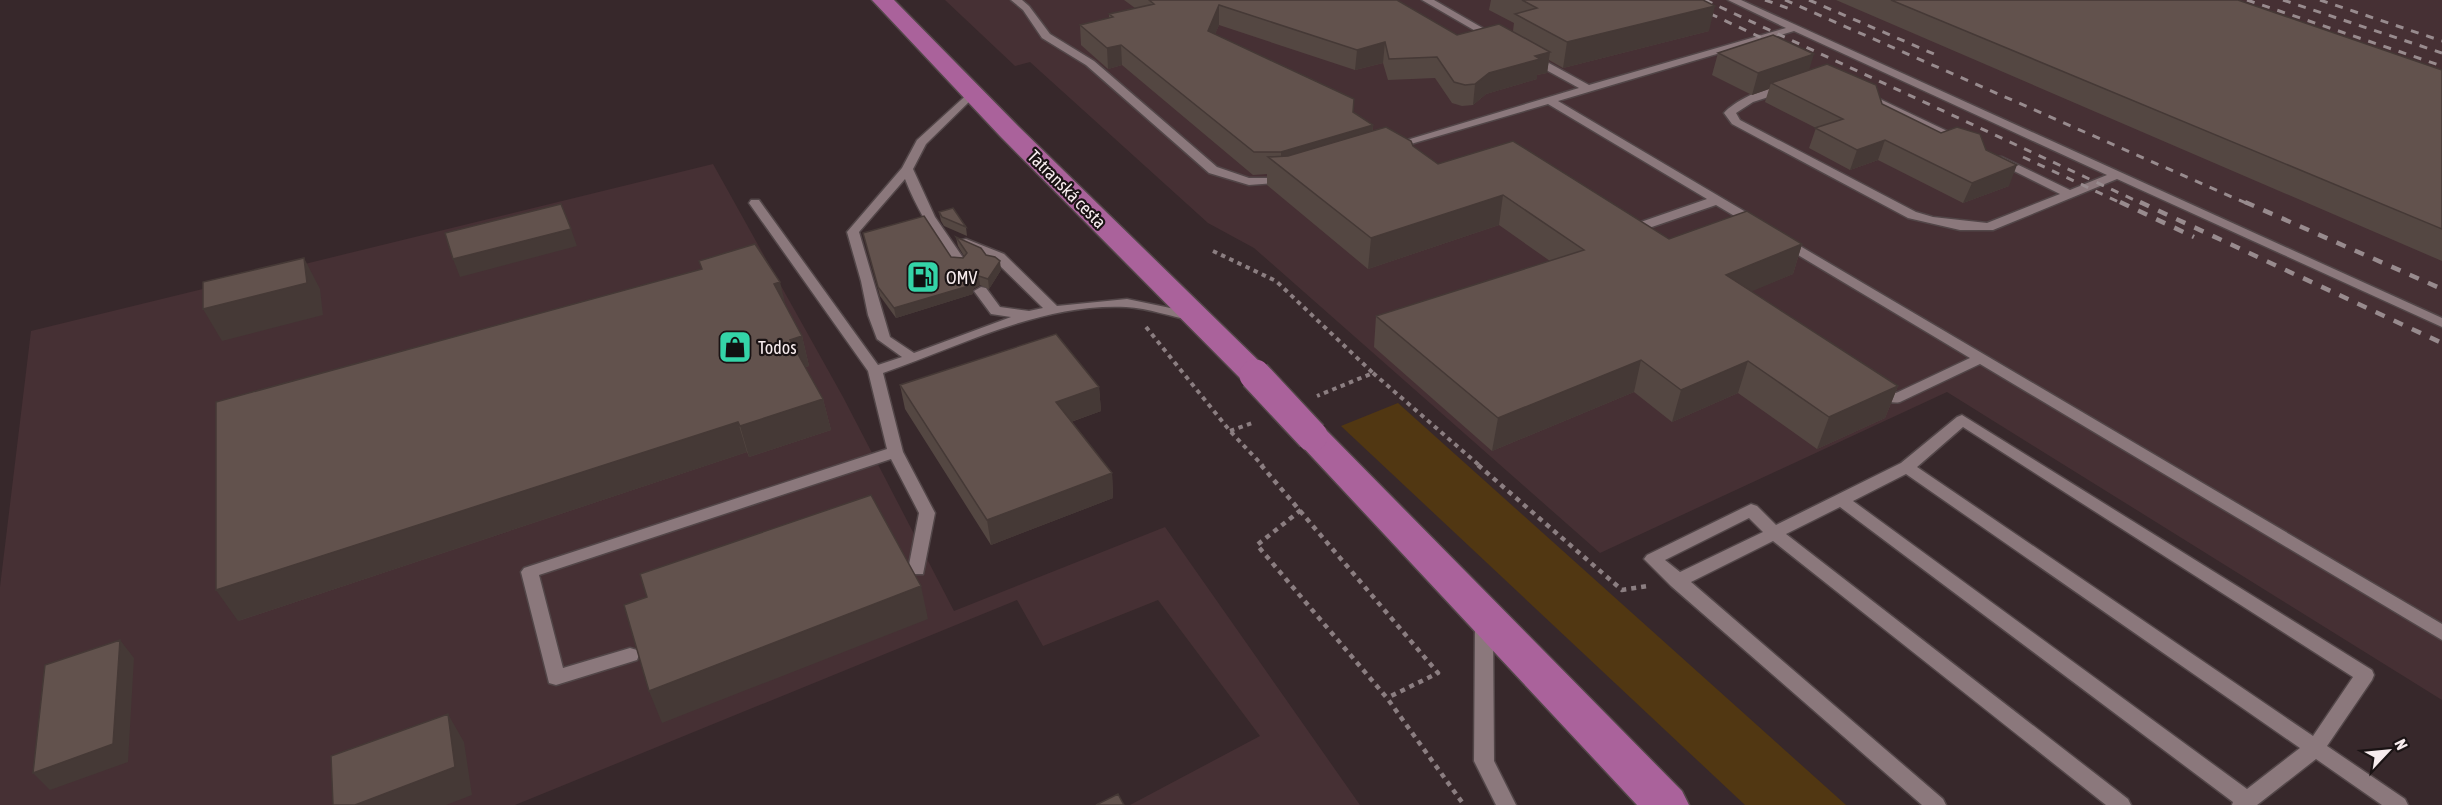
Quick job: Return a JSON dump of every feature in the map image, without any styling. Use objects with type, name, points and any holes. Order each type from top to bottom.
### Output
[{"type":"main road","name":"Tatranská cesta","points":[[882,0],[1255,375],[1666,805]]},
{"type":"lane","points":[[1016,0],[1026,8],[1046,36],[1090,63],[1213,171],[1236,181],[1257,183],[1304,172]]},
{"type":"lane","points":[[1427,0],[1507,45]]},
{"type":"lane","points":[[1733,0],[2442,323]]},
{"type":"lane","points":[[1382,149],[1795,28]]},
{"type":"lane","points":[[1753,40],[1770,49]]},
{"type":"lane","points":[[1517,50],[1587,88]]},
{"type":"lane","points":[[1803,83],[1750,100],[1737,106],[1730,113],[1737,122],[1912,215],[1966,228],[1989,227],[2117,175]]},
{"type":"lane","points":[[1857,91],[2070,194]]},
{"type":"lane","points":[[913,358],[884,339],[875,315],[868,281],[853,232],[907,169],[921,142],[972,93]]},
{"type":"lane","points":[[1549,100],[2442,633]]},
{"type":"lane","points":[[907,169],[916,197],[935,230],[959,262]]},
{"type":"lane","points":[[1639,227],[1717,200]]},
{"type":"lane","points":[[755,203],[875,371],[895,452],[927,513],[917,570]]},
{"type":"lane","points":[[935,230],[999,257],[1054,311]]},
{"type":"lane","points":[[981,291],[996,311],[1029,315]]},
{"type":"lane","points":[[875,371],[1029,315],[1127,303],[1197,318]]},
{"type":"lane","points":[[1866,380],[1894,399],[1981,358]]},
{"type":"lane","points":[[1677,581],[1907,467],[1962,420],[2365,675],[2314,748],[2245,803],[1841,500]]},
{"type":"lane","points":[[630,655],[556,678],[530,572],[895,452]]},
{"type":"lane","points":[[1907,467],[2398,805]]},
{"type":"lane","points":[[1936,805],[1653,559],[1751,510],[1774,533],[2121,805]]},
{"type":"lane","points":[[1484,616],[1484,760],[1506,805]]},
{"type":"path","points":[[1213,250],[1276,281],[1373,373],[1622,590],[1677,581]]},
{"type":"path","points":[[1127,303],[1230,432],[1301,510],[1438,673],[1387,698]]},
{"type":"path","points":[[1307,400],[1373,373]]},
{"type":"path","points":[[1230,432],[1263,418]]},
{"type":"path","points":[[1301,510],[1257,546],[1387,698],[1464,805]]},
{"type":"shaded area","points":[[945,0],[2442,0],[2442,700],[1947,392],[1600,553],[1254,248],[1208,223],[1030,62],[1015,66]]},
{"type":"shaded area","points":[[713,164],[843,397],[954,611],[1165,527],[1360,805],[1130,805],[1260,736],[1158,600],[1043,646],[1017,600],[515,805],[0,805],[0,587],[31,331]]},
{"type":"shaded area","points":[[1398,403],[1846,805],[1745,805],[1341,426]]},
{"type":"building","points":[[1149,0],[1397,0],[1457,35],[1499,24],[1550,52],[1535,56],[1540,59],[1489,73],[1475,84],[1465,85],[1454,82],[1437,57],[1389,59],[1385,42],[1357,50],[1219,5],[1208,31],[1354,99],[1353,112],[1373,125],[1281,152],[1254,152],[1121,45],[1107,48],[1080,25],[1113,17],[1109,14],[1154,4]]},
{"type":"building","points":[[1522,0],[1703,0],[1715,6],[1567,42],[1515,14],[1537,8]]},
{"type":"building","points":[[1891,0],[2238,0],[2442,70],[2442,229]]},
{"type":"building","points":[[1773,35],[1814,54],[1758,73],[1718,53]]},
{"type":"building","points":[[1827,64],[1876,85],[1882,104],[1941,133],[1957,127],[1980,134],[1986,150],[2017,165],[1972,183],[1885,140],[1857,150],[1815,128],[1843,119],[1771,83]]},
{"type":"building","points":[[1386,127],[1411,141],[1413,146],[1438,164],[1513,141],[1669,239],[1747,211],[1802,244],[1726,275],[1898,386],[1829,417],[1748,361],[1681,390],[1641,360],[1498,418],[1376,316],[1584,250],[1503,195],[1371,238],[1268,157],[1288,156]]},
{"type":"building","points":[[561,204],[571,229],[453,259],[445,233]]},
{"type":"building","points":[[953,208],[966,227],[942,217],[939,212]]},
{"type":"building","points":[[924,216],[951,257],[963,258],[967,253],[956,237],[981,248],[986,255],[1000,261],[988,279],[979,276],[972,280],[972,285],[894,308],[878,287],[863,233]]},
{"type":"building","points":[[755,244],[780,282],[774,284],[802,336],[790,340],[823,399],[740,426],[738,422],[216,590],[216,402],[702,269],[699,261]]},
{"type":"building","points":[[304,258],[307,283],[203,309],[203,282]]},
{"type":"building","points":[[1056,334],[1099,387],[1056,402],[1112,473],[987,520],[900,385]]},
{"type":"building","points":[[871,495],[921,586],[649,691],[624,605],[647,597],[640,574]]},
{"type":"building","points":[[120,640],[113,744],[33,773],[45,665]]},
{"type":"building","points":[[448,714],[455,767],[355,805],[333,805],[331,756]]},
{"type":"building","points":[[1118,794],[1124,805],[1096,805]]},
{"type":"railway","points":[[1681,0],[1779,46]]},
{"type":"railway","points":[[1705,0],[2143,204]]},
{"type":"railway","points":[[1765,0],[1793,10]]},
{"type":"railway","points":[[1785,0],[2248,204]]},
{"type":"railway","points":[[1809,0],[1934,54]]},
{"type":"railway","points":[[2247,0],[2442,66]]},
{"type":"railway","points":[[2283,0],[2442,53]]},
{"type":"railway","points":[[2320,0],[2442,41]]},
{"type":"railway","points":[[2023,157],[2123,204]]},
{"type":"railway","points":[[2120,202],[2194,237]]},
{"type":"railway","points":[[2140,202],[2442,343]]},
{"type":"railway","points":[[2245,202],[2442,289]]},
{"type":"place","name":"OMV","points":[[923,277]]},
{"type":"place","name":"Todos","points":[[735,347]]}]
